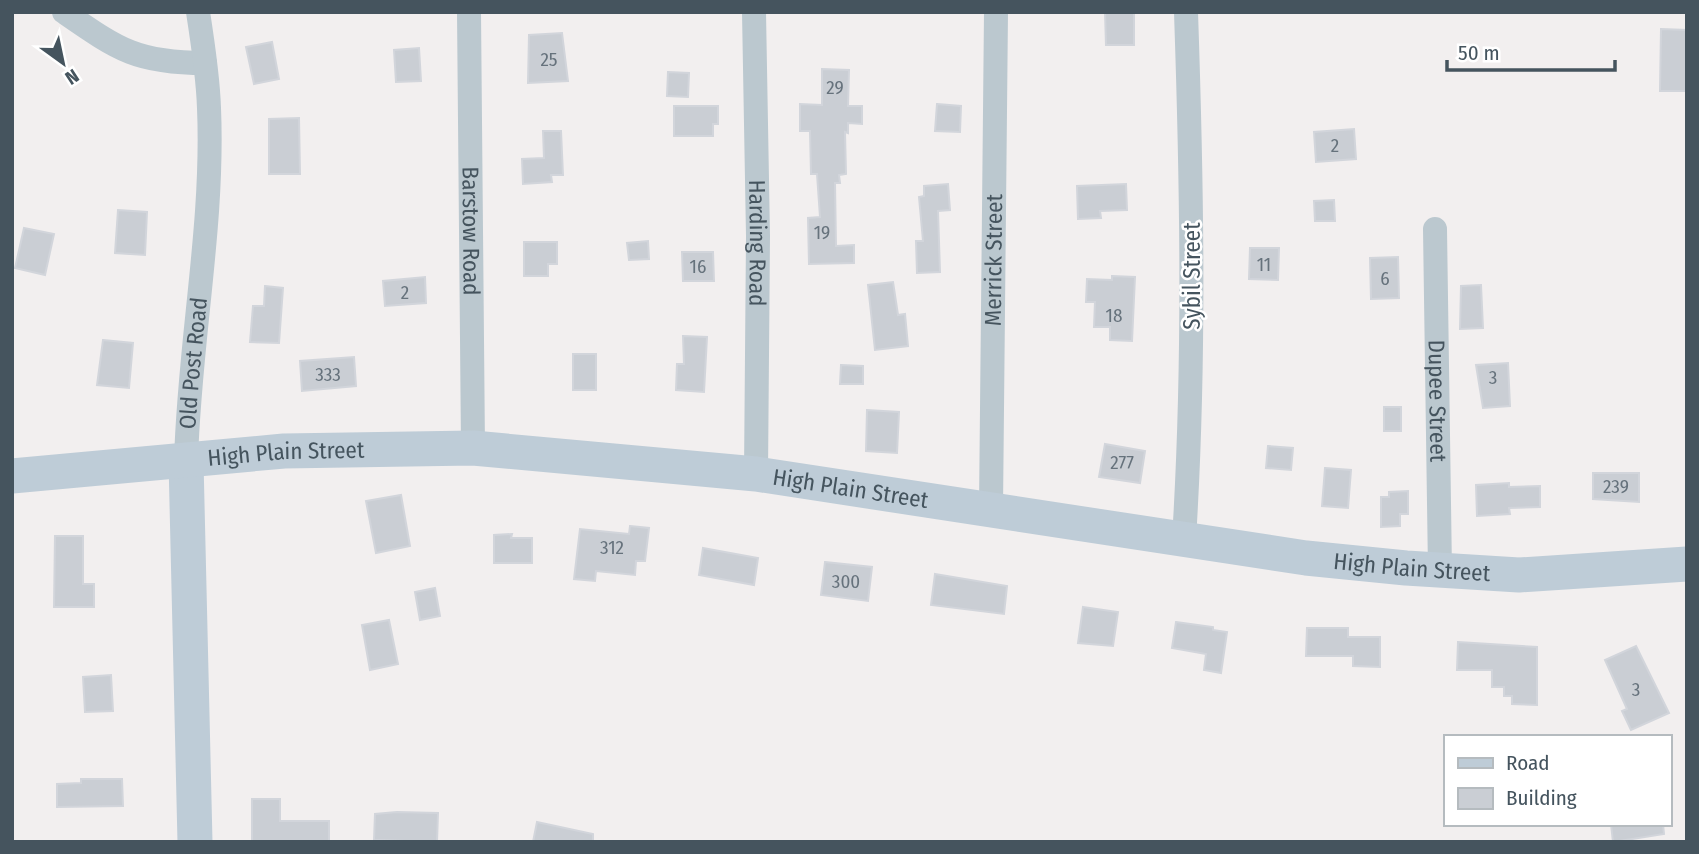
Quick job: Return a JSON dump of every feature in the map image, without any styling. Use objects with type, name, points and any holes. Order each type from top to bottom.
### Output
[{"type":"main road","name":"High Plain Street","points":[[12,476],[312,450],[473,448],[756,474],[1306,558],[1440,571],[1519,575],[1687,565]]},
{"type":"main road","name":"Old Post Road","points":[[186,461],[195,842]]},
{"type":"street","points":[[65,12],[116,48],[137,57],[172,63],[205,63]]},
{"type":"street","name":"Old Post Road","points":[[186,461],[188,400],[208,176],[209,107],[198,12]]},
{"type":"street","name":"Barstow Road","points":[[469,12],[473,448]]},
{"type":"street","name":"Harding Road","points":[[754,12],[758,236],[756,474]]},
{"type":"street","name":"Merrick Street","points":[[991,509],[996,12]]},
{"type":"street","name":"Sybil Street","points":[[1184,539],[1193,324],[1186,12]]},
{"type":"street","name":"Dupee Street","points":[[1435,229],[1440,571]]},
{"type":"building","points":[[1105,12],[1134,12],[1134,45],[1106,45]]},
{"type":"building","points":[[1661,29],[1687,30],[1687,91],[1660,91]]},
{"type":"building","points":[[562,33],[568,81],[528,83],[529,35]]},
{"type":"building","points":[[272,42],[279,79],[254,84],[246,47]]},
{"type":"building","points":[[419,48],[421,81],[396,82],[394,50]]},
{"type":"building","points":[[822,69],[849,70],[848,106],[862,106],[862,124],[848,123],[848,133],[845,132],[846,174],[839,175],[840,183],[835,183],[836,246],[854,245],[854,263],[809,264],[808,218],[820,217],[817,174],[811,174],[810,131],[800,131],[800,104],[822,105]]},
{"type":"building","points":[[668,72],[689,73],[688,97],[667,96]]},
{"type":"building","points":[[937,104],[961,106],[960,132],[935,131]]},
{"type":"building","points":[[674,106],[718,106],[718,124],[713,124],[713,136],[674,136]]},
{"type":"building","points":[[299,118],[300,174],[269,174],[269,119]]},
{"type":"building","points":[[1354,129],[1356,159],[1316,162],[1314,132]]},
{"type":"building","points":[[543,131],[561,131],[563,175],[551,175],[552,182],[523,184],[522,159],[544,158]]},
{"type":"building","points":[[948,184],[950,210],[938,211],[940,272],[917,273],[916,241],[923,241],[919,197],[924,196],[924,186]]},
{"type":"building","points":[[1126,184],[1127,210],[1100,211],[1101,218],[1078,219],[1077,186]]},
{"type":"building","points":[[1334,200],[1335,221],[1315,221],[1314,201]]},
{"type":"building","points":[[118,210],[147,212],[145,255],[115,253]]},
{"type":"building","points":[[24,228],[54,234],[45,275],[15,268]]},
{"type":"building","points":[[648,241],[649,259],[629,260],[627,243]]},
{"type":"building","points":[[524,242],[557,242],[557,264],[548,264],[548,276],[524,276]]},
{"type":"building","points":[[1250,248],[1279,248],[1278,280],[1249,279]]},
{"type":"building","points":[[682,252],[713,252],[714,281],[683,281]]},
{"type":"building","points":[[1398,257],[1399,298],[1371,299],[1370,258]]},
{"type":"building","points":[[1112,276],[1135,277],[1132,341],[1110,340],[1110,327],[1094,327],[1095,302],[1086,302],[1087,279],[1112,280]]},
{"type":"building","points":[[425,277],[426,303],[385,306],[383,281]]},
{"type":"building","points":[[893,282],[898,315],[905,314],[908,346],[875,350],[868,285]]},
{"type":"building","points":[[1481,285],[1483,328],[1460,329],[1461,286]]},
{"type":"building","points":[[265,286],[283,288],[279,343],[250,342],[253,306],[264,306]]},
{"type":"building","points":[[683,336],[707,337],[704,392],[676,390],[677,364],[684,364]]},
{"type":"building","points":[[103,340],[133,343],[129,388],[97,385]]},
{"type":"building","points":[[573,354],[596,354],[596,390],[573,390]]},
{"type":"building","points":[[354,357],[356,386],[302,391],[300,361]]},
{"type":"building","points":[[1508,363],[1510,406],[1483,408],[1476,365]]},
{"type":"building","points":[[841,365],[863,366],[863,384],[840,384]]},
{"type":"building","points":[[1384,407],[1401,407],[1401,431],[1384,431]]},
{"type":"building","points":[[867,410],[899,412],[897,453],[866,451]]},
{"type":"building","points":[[1105,444],[1145,451],[1140,483],[1099,477]]},
{"type":"building","points":[[1268,446],[1293,448],[1291,470],[1266,468]]},
{"type":"building","points":[[1325,468],[1351,470],[1348,508],[1322,506]]},
{"type":"building","points":[[1593,473],[1639,473],[1639,502],[1593,499]]},
{"type":"building","points":[[1509,483],[1509,487],[1540,486],[1540,507],[1509,508],[1510,514],[1477,516],[1476,485]]},
{"type":"building","points":[[1408,491],[1408,514],[1400,514],[1400,526],[1381,527],[1381,497],[1389,497],[1389,492]]},
{"type":"building","points":[[401,495],[410,546],[376,553],[366,501]]},
{"type":"building","points":[[630,526],[649,528],[645,561],[636,561],[635,575],[596,571],[595,581],[574,579],[580,529],[629,534]]},
{"type":"building","points":[[512,534],[511,538],[532,538],[532,563],[494,563],[494,535]]},
{"type":"building","points":[[55,536],[83,536],[83,584],[94,584],[94,607],[54,607]]},
{"type":"building","points":[[703,548],[758,558],[754,585],[699,575]]},
{"type":"building","points":[[825,562],[872,567],[868,601],[821,595]]},
{"type":"building","points":[[935,574],[1007,586],[1004,614],[931,605]]},
{"type":"building","points":[[435,588],[440,616],[420,620],[415,592]]},
{"type":"building","points":[[1083,607],[1118,612],[1113,646],[1078,643]]},
{"type":"building","points":[[389,620],[398,664],[370,670],[362,625]]},
{"type":"building","points":[[1176,622],[1213,627],[1213,630],[1227,632],[1221,673],[1204,670],[1206,654],[1172,648]]},
{"type":"building","points":[[1307,628],[1348,628],[1348,637],[1380,637],[1380,667],[1353,666],[1353,656],[1306,656]]},
{"type":"building","points":[[1458,642],[1537,647],[1537,705],[1512,704],[1512,696],[1504,696],[1504,687],[1492,687],[1492,670],[1457,670]]},
{"type":"building","points":[[1636,646],[1669,713],[1631,730],[1622,711],[1627,709],[1605,660]]},
{"type":"building","points":[[111,675],[113,711],[85,712],[83,677]]},
{"type":"building","points":[[81,779],[122,779],[123,806],[57,807],[57,784],[81,783]]},
{"type":"building","points":[[252,799],[280,799],[280,821],[329,821],[329,842],[252,842]]},
{"type":"building","points":[[438,813],[437,842],[374,840],[375,814]]},
{"type":"building","points":[[537,822],[593,834],[593,842],[533,842]]},
{"type":"building","points":[[1611,826],[1663,826],[1664,834],[1613,842]]}]
